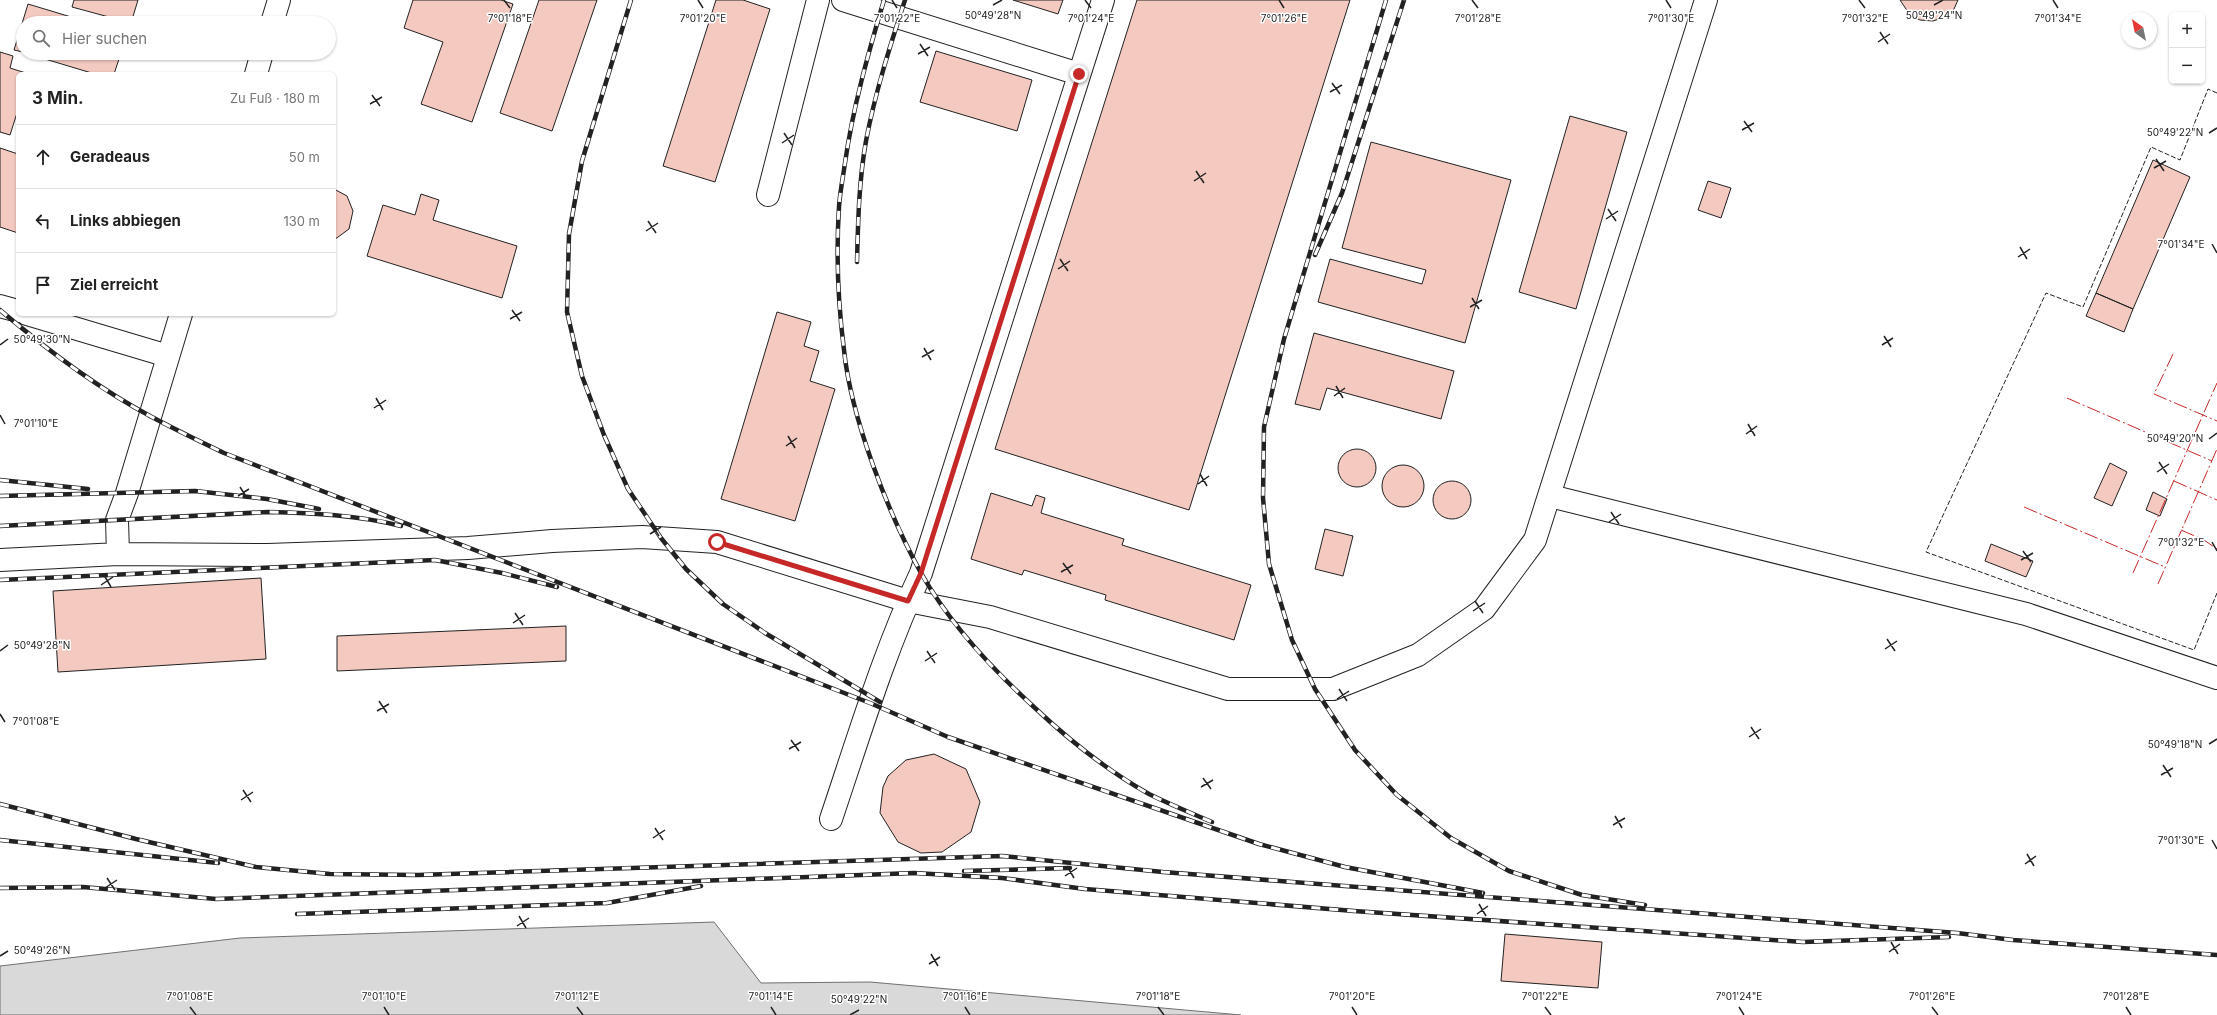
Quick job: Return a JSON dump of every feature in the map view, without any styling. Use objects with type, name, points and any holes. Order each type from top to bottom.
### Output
[{"type":"lane","points":[[274,16],[279,0]]},
{"type":"lane","points":[[768,195],[818,0]]},
{"type":"lane","points":[[843,0],[1079,74]]},
{"type":"lane","points":[[831,818],[872,698],[908,601],[921,573],[1103,0]]},
{"type":"lane","points":[[0,560],[118,554],[268,555],[468,548],[627,537],[717,542],[908,601],[990,617],[1228,689],[1333,689],[1418,655],[1484,609],[1535,540],[1706,0]]},
{"type":"lane","points":[[257,72],[260,60]]},
{"type":"lane","points":[[0,306],[16,311]]},
{"type":"lane","points":[[34,316],[168,356]]},
{"type":"lane","points":[[118,554],[117,520],[127,493],[180,316]]},
{"type":"lane","points":[[1550,496],[2026,614],[2217,678]]},
{"type":"shaded area","points":[[714,922],[761,983],[870,982],[1241,1015],[0,1015],[0,966],[240,938]]},
{"type":"building","points":[[74,0],[138,0],[133,16],[105,16],[72,7]]},
{"type":"building","points":[[413,0],[501,0],[513,4],[472,122],[421,104],[443,42],[404,28]]},
{"type":"building","points":[[539,0],[597,0],[552,131],[500,113]]},
{"type":"building","points":[[716,0],[743,0],[770,9],[715,182],[663,166]]},
{"type":"building","points":[[1013,0],[1063,0],[1058,14]]},
{"type":"building","points":[[1137,0],[1350,0],[1189,510],[995,449]]},
{"type":"building","points":[[1900,0],[1958,0],[1954,9],[1945,17],[1933,21],[1920,20],[1910,15]]},
{"type":"building","points":[[28,4],[68,16],[24,16]]},
{"type":"building","points":[[936,51],[1032,80],[1017,131],[920,102]]},
{"type":"building","points":[[0,52],[13,56],[10,68],[23,72],[16,72],[16,116],[10,135],[0,132]]},
{"type":"building","points":[[48,60],[119,60],[115,72],[88,72]]},
{"type":"building","points":[[1570,116],[1627,132],[1576,309],[1519,292]]},
{"type":"building","points":[[1371,142],[1511,180],[1465,343],[1318,302],[1330,259],[1422,284],[1426,270],[1342,248]]},
{"type":"building","points":[[0,148],[16,153],[16,232],[0,227]]},
{"type":"building","points":[[2153,160],[2190,177],[2133,309],[2096,293]]},
{"type":"building","points":[[1708,181],[1731,188],[1721,218],[1698,210]]},
{"type":"building","points":[[336,190],[347,196],[353,211],[349,229],[336,239]]},
{"type":"building","points":[[421,194],[439,200],[433,220],[517,246],[502,298],[367,256],[383,205],[415,215]]},
{"type":"building","points":[[2096,293],[2133,309],[2124,332],[2086,316]]},
{"type":"building","points":[[777,312],[811,322],[804,346],[819,351],[810,381],[835,389],[795,521],[721,499]]},
{"type":"building","points":[[1314,333],[1454,371],[1441,419],[1327,388],[1320,410],[1295,404]]},
{"type":"building","points":[[1357,449],[1370,455],[1376,468],[1370,481],[1357,487],[1344,481],[1338,468],[1344,455]]},
{"type":"building","points":[[2110,463],[2127,472],[2112,506],[2094,498]]},
{"type":"building","points":[[1403,465],[1418,471],[1424,486],[1418,501],[1403,507],[1388,501],[1382,486],[1388,471]]},
{"type":"building","points":[[1452,481],[1465,487],[1471,500],[1465,513],[1452,519],[1439,513],[1433,500],[1439,487]]},
{"type":"building","points":[[2153,492],[2167,499],[2160,516],[2146,510]]},
{"type":"building","points":[[991,493],[1032,506],[1036,495],[1045,498],[1041,513],[1124,539],[1122,545],[1251,585],[1234,640],[1105,600],[1106,595],[1024,570],[1022,575],[971,559]]},
{"type":"building","points":[[1325,529],[1353,536],[1343,576],[1315,569]]},
{"type":"building","points":[[1991,544],[2033,561],[2026,577],[1985,561]]},
{"type":"building","points":[[261,578],[266,659],[58,672],[53,591]]},
{"type":"building","points":[[566,626],[566,661],[337,671],[337,636]]},
{"type":"building","points":[[934,754],[966,769],[980,802],[971,832],[942,852],[921,853],[898,842],[880,813],[883,787],[888,776],[906,760]]},
{"type":"building","points":[[1505,934],[1602,942],[1598,988],[1501,981]]},
{"type":"railway","points":[[631,0],[582,161],[569,234],[567,312],[582,376],[604,435],[628,489],[661,538],[686,569],[723,604],[765,633],[880,702]]},
{"type":"railway","points":[[884,0],[867,61],[848,142],[840,196],[838,243],[840,314],[848,377],[854,405],[863,435],[884,494],[909,549],[932,592],[958,628],[1003,678],[1061,732],[1119,775],[1149,794],[1212,822]]},
{"type":"railway","points":[[857,262],[860,186],[866,141],[878,87],[905,0]]},
{"type":"railway","points":[[1386,0],[1284,339],[1264,427],[1263,498],[1269,564],[1292,640],[1315,689],[1355,750],[1397,795],[1451,838],[1509,871],[1582,895],[1645,905]]},
{"type":"railway","points":[[1315,255],[1342,193],[1404,0]]},
{"type":"railway","points":[[0,310],[53,353],[110,393],[159,421],[224,453],[870,703],[948,737],[1259,844],[1345,867],[1483,893]]},
{"type":"railway","points":[[0,480],[88,489]]},
{"type":"railway","points":[[0,496],[195,491],[267,499],[319,509]]},
{"type":"railway","points":[[0,526],[268,512],[352,517],[401,526]]},
{"type":"railway","points":[[0,580],[435,560],[502,573],[557,587]]},
{"type":"railway","points":[[0,804],[136,839],[256,867],[330,874],[418,875],[1002,856],[1163,872],[1957,933],[2013,940],[2217,955]]},
{"type":"railway","points":[[0,840],[218,863]]},
{"type":"railway","points":[[964,871],[1070,868]]},
{"type":"railway","points":[[0,888],[83,887],[216,899],[914,873],[1002,878],[1085,889],[1354,911],[1803,942],[1949,937]]},
{"type":"railway","points":[[297,914],[607,903],[701,886]]},
{"type":"fence","points":[[2217,93],[2208,89],[2180,160],[2151,147],[2083,307],[2046,293],[1926,552],[2194,650],[2217,593]]},
{"type":"power","points":[[2173,354],[2154,394],[2217,421]]},
{"type":"power","points":[[2133,573],[2217,383]]},
{"type":"power","points":[[2067,398],[2212,461]]},
{"type":"power","points":[[2158,584],[2217,449]]},
{"type":"power","points":[[2174,481],[2217,500]]},
{"type":"power","points":[[2024,507],[2165,567]]},
{"type":"power","points":[[2181,530],[2204,540],[2217,549]]},
{"type":"route","points":[[717,542],[908,601],[921,573],[1079,74]]}]
